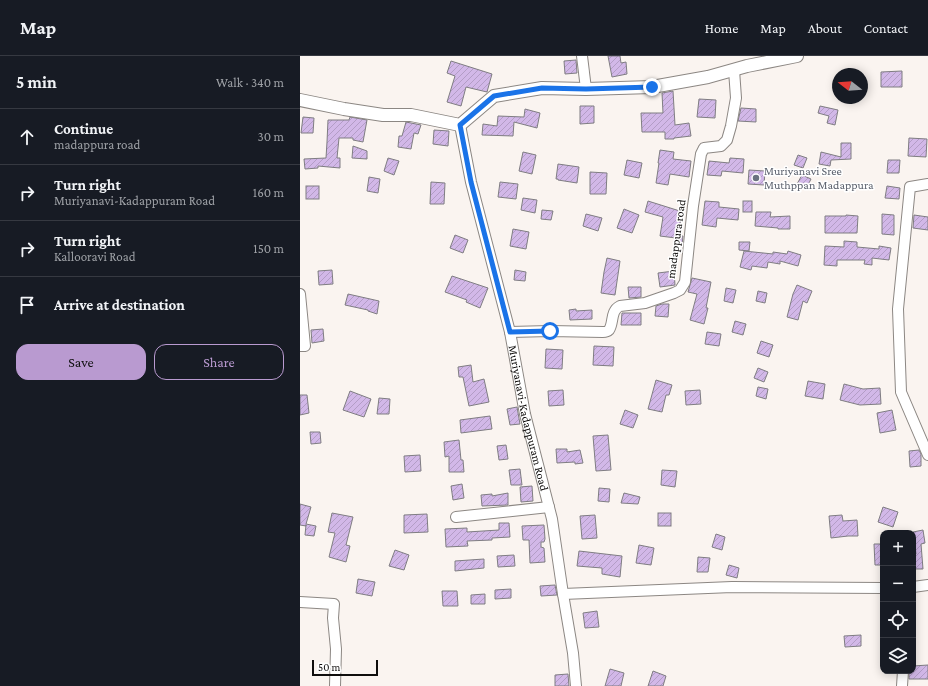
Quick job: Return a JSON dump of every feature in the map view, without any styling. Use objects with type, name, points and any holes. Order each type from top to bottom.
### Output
[{"type":"main road","points":[[300,100],[344,110],[383,115],[411,115],[460,125],[494,96],[542,88],[586,89],[652,87],[708,77],[747,66],[797,56]]},
{"type":"street","points":[[582,56],[586,89]]},
{"type":"street","name":"madappura road","points":[[510,332],[608,331],[610,329],[612,316],[618,307],[645,303],[680,290],[685,282],[693,206],[701,154],[704,148],[721,146],[727,140],[736,98],[734,70]]},
{"type":"street","name":"Muriyanavi-Kadappuram Road","points":[[460,125],[471,182],[510,332],[525,414],[552,519],[573,653],[576,686]]},
{"type":"street","points":[[928,184],[910,187],[898,309],[901,392],[928,455]]},
{"type":"street","points":[[300,294],[306,346],[300,346]]},
{"type":"street","points":[[456,517],[548,507]]},
{"type":"street","points":[[916,587],[928,585]]},
{"type":"street","points":[[563,594],[732,587],[880,588]]},
{"type":"street","points":[[300,602],[334,604],[333,618],[336,649],[335,686]]},
{"type":"street","points":[[902,686],[903,674]]},
{"type":"building","points":[[608,56],[620,56],[621,63],[626,62],[627,74],[612,77]]},
{"type":"building","points":[[576,60],[577,73],[565,74],[564,61]]},
{"type":"building","points":[[451,61],[492,74],[487,92],[466,87],[461,106],[447,102],[455,76],[447,73]]},
{"type":"building","points":[[902,71],[902,87],[881,87],[881,72]]},
{"type":"building","points":[[673,91],[675,125],[689,123],[691,136],[665,139],[665,132],[642,132],[641,113],[663,113],[662,93]]},
{"type":"building","points":[[699,99],[716,100],[715,118],[697,117]]},
{"type":"building","points":[[580,106],[594,106],[594,123],[580,124]]},
{"type":"building","points":[[820,106],[838,110],[835,125],[827,123],[829,116],[818,113]]},
{"type":"building","points":[[741,108],[756,109],[756,122],[738,121]]},
{"type":"building","points":[[525,109],[540,113],[537,128],[514,122],[513,136],[482,135],[483,124],[497,126],[498,116],[524,117]]},
{"type":"building","points":[[303,117],[314,118],[313,133],[301,133]]},
{"type":"building","points":[[350,117],[367,120],[363,142],[353,140],[353,138],[339,138],[337,158],[340,158],[340,168],[318,166],[318,168],[305,169],[304,159],[326,158],[328,120],[349,120]]},
{"type":"building","points":[[406,122],[421,125],[418,134],[414,133],[411,149],[398,147],[399,136],[402,136]]},
{"type":"building","points":[[434,130],[449,131],[448,146],[433,144]]},
{"type":"building","points":[[909,138],[927,139],[926,157],[908,156]]},
{"type":"building","points":[[841,143],[851,143],[851,159],[831,160],[830,166],[819,164],[821,152],[841,157]]},
{"type":"building","points":[[353,146],[367,151],[367,159],[352,158]]},
{"type":"building","points":[[660,150],[674,152],[673,159],[691,161],[689,177],[670,174],[668,185],[656,183]]},
{"type":"building","points":[[523,152],[536,155],[532,174],[519,171]]},
{"type":"building","points":[[798,155],[807,158],[803,168],[794,165]]},
{"type":"building","points":[[388,158],[399,161],[394,175],[384,171]]},
{"type":"building","points":[[730,158],[744,159],[743,173],[722,171],[721,176],[707,175],[709,161],[729,163]]},
{"type":"building","points":[[627,160],[642,163],[639,178],[624,175]]},
{"type":"building","points":[[888,160],[900,160],[899,173],[887,173]]},
{"type":"building","points":[[558,164],[579,167],[577,183],[556,179]]},
{"type":"building","name":"Muriyanavi Sree Muthppan Madappura","points":[[749,170],[765,171],[764,185],[748,184]]},
{"type":"building","points":[[590,172],[607,173],[606,194],[590,194]]},
{"type":"building","points":[[802,175],[811,179],[806,189],[797,184]]},
{"type":"building","points":[[369,177],[380,179],[378,193],[367,191]]},
{"type":"building","points":[[431,182],[445,183],[444,204],[430,204]]},
{"type":"building","points":[[500,182],[518,184],[516,199],[498,197]]},
{"type":"building","points":[[306,186],[319,186],[319,199],[306,199]]},
{"type":"building","points":[[887,186],[900,188],[899,199],[885,198]]},
{"type":"building","points":[[523,198],[537,200],[535,213],[521,210]]},
{"type":"building","points":[[648,201],[683,212],[677,235],[683,236],[682,245],[675,243],[676,238],[660,236],[663,217],[645,212]]},
{"type":"building","points":[[705,201],[719,202],[719,207],[739,209],[738,220],[717,218],[716,227],[702,225]]},
{"type":"building","points":[[743,201],[752,201],[752,212],[743,212]]},
{"type":"building","points":[[624,209],[639,215],[632,233],[617,228]]},
{"type":"building","points":[[542,210],[553,211],[551,220],[541,219]]},
{"type":"building","points":[[756,212],[771,212],[770,217],[790,216],[790,229],[755,226]]},
{"type":"building","points":[[586,214],[602,218],[598,231],[583,226]]},
{"type":"building","points":[[882,214],[894,215],[894,235],[882,234]]},
{"type":"building","points":[[914,215],[928,217],[928,230],[913,228]]},
{"type":"building","points":[[825,216],[858,216],[857,233],[825,233]]},
{"type":"building","points":[[513,229],[529,232],[526,249],[510,246]]},
{"type":"building","points":[[455,235],[468,240],[463,253],[450,248]]},
{"type":"building","points":[[844,241],[857,242],[857,247],[879,249],[879,246],[891,248],[889,260],[872,258],[872,265],[864,264],[865,260],[837,260],[837,266],[824,265],[825,246],[844,247]]},
{"type":"building","points":[[739,242],[750,242],[749,251],[739,250]]},
{"type":"building","points":[[744,251],[787,254],[788,251],[801,255],[798,266],[780,261],[780,264],[768,262],[767,268],[752,266],[751,270],[740,267]]},
{"type":"building","points":[[607,258],[620,261],[615,295],[601,293]]},
{"type":"building","points":[[332,270],[333,284],[319,285],[318,271]]},
{"type":"building","points":[[515,270],[526,272],[525,281],[514,280]]},
{"type":"building","points":[[674,271],[675,285],[660,287],[658,273]]},
{"type":"building","points":[[452,276],[488,288],[480,308],[466,302],[467,300],[445,292]]},
{"type":"building","points":[[692,278],[711,282],[706,308],[708,308],[704,324],[690,320],[697,294],[688,292]]},
{"type":"building","points":[[797,285],[812,291],[807,303],[803,301],[798,320],[787,317]]},
{"type":"building","points":[[628,287],[641,287],[641,297],[629,298]]},
{"type":"building","points":[[726,288],[736,290],[733,303],[724,301]]},
{"type":"building","points":[[758,291],[767,293],[765,303],[756,301]]},
{"type":"building","points":[[348,294],[379,301],[377,314],[368,310],[345,305]]},
{"type":"building","points":[[669,304],[668,317],[655,316],[656,306]]},
{"type":"building","points":[[576,309],[576,311],[592,310],[592,319],[570,320],[569,310]]},
{"type":"building","points":[[622,313],[641,313],[641,325],[621,325]]},
{"type":"building","points":[[735,321],[746,324],[743,335],[732,332]]},
{"type":"building","points":[[323,329],[324,341],[312,343],[311,330]]},
{"type":"building","points":[[707,332],[721,334],[719,346],[705,344]]},
{"type":"building","points":[[761,341],[773,345],[769,357],[757,353]]},
{"type":"building","points":[[594,346],[614,347],[613,366],[593,365]]},
{"type":"building","points":[[546,349],[563,350],[562,369],[545,368]]},
{"type":"building","points":[[471,365],[473,382],[484,379],[489,402],[469,406],[463,377],[459,377],[458,367]]},
{"type":"building","points":[[758,368],[768,372],[764,382],[754,378]]},
{"type":"building","points":[[656,380],[672,385],[669,395],[666,395],[662,412],[648,409]]},
{"type":"building","points":[[808,381],[825,384],[823,399],[805,396]]},
{"type":"building","points":[[844,384],[863,389],[880,388],[881,404],[860,405],[840,400]]},
{"type":"building","points":[[758,387],[768,389],[766,399],[756,396]]},
{"type":"building","points":[[563,390],[564,405],[549,406],[548,391]]},
{"type":"building","points":[[700,390],[701,404],[686,405],[685,391]]},
{"type":"building","points":[[350,391],[371,399],[364,417],[343,410]]},
{"type":"building","points":[[300,395],[307,395],[309,413],[300,415]]},
{"type":"building","points":[[379,398],[390,399],[389,414],[377,414]]},
{"type":"building","points":[[517,407],[520,424],[510,425],[507,409]]},
{"type":"building","points":[[625,410],[638,415],[633,428],[620,424]]},
{"type":"building","points":[[892,410],[896,430],[880,433],[877,413]]},
{"type":"building","points":[[490,416],[492,429],[461,433],[460,420]]},
{"type":"building","points":[[310,432],[320,432],[321,443],[311,444]]},
{"type":"building","points":[[608,435],[611,470],[596,471],[593,436]]},
{"type":"building","points":[[459,440],[464,472],[449,472],[449,456],[445,457],[444,442]]},
{"type":"building","points":[[506,445],[508,459],[499,460],[497,446]]},
{"type":"building","points":[[556,449],[567,449],[567,452],[580,450],[583,463],[557,463]]},
{"type":"building","points":[[919,450],[921,454],[921,466],[910,467],[909,451]]},
{"type":"building","points":[[420,455],[421,471],[405,472],[404,456]]},
{"type":"building","points":[[520,469],[522,485],[511,485],[509,470]]},
{"type":"building","points":[[662,470],[677,471],[675,487],[661,485]]},
{"type":"building","points":[[462,484],[464,498],[453,500],[451,486]]},
{"type":"building","points":[[532,486],[533,501],[521,502],[520,487]]},
{"type":"building","points":[[599,488],[610,489],[609,502],[598,501]]},
{"type":"building","points":[[508,493],[508,505],[482,506],[481,495],[492,494],[492,496]]},
{"type":"building","points":[[624,493],[640,497],[638,504],[621,503]]},
{"type":"building","points":[[300,504],[311,507],[306,524],[316,526],[314,536],[305,535],[306,526],[300,525]]},
{"type":"building","points":[[883,507],[898,512],[893,527],[878,522]]},
{"type":"building","points":[[332,513],[353,517],[346,545],[350,546],[346,562],[329,557],[335,533],[328,532]]},
{"type":"building","points":[[658,513],[671,513],[671,526],[658,526]]},
{"type":"building","points":[[427,514],[428,532],[404,533],[404,515]]},
{"type":"building","points":[[595,515],[597,538],[582,539],[580,516]]},
{"type":"building","points":[[842,515],[843,521],[857,520],[858,536],[831,538],[829,516]]},
{"type":"building","points":[[499,523],[509,523],[510,537],[492,538],[492,540],[467,541],[468,546],[446,547],[445,529],[467,528],[467,532],[499,530]]},
{"type":"building","points":[[544,525],[545,539],[544,542],[541,542],[541,547],[544,548],[545,562],[530,563],[529,540],[523,540],[522,526]]},
{"type":"building","points":[[923,530],[925,543],[921,544],[923,569],[916,569],[916,531]]},
{"type":"building","points":[[716,534],[725,537],[722,550],[712,547]]},
{"type":"building","points":[[874,544],[880,544],[880,565],[875,565]]},
{"type":"building","points":[[639,545],[654,548],[651,565],[636,563]]},
{"type":"building","points":[[395,550],[409,555],[404,570],[389,566]]},
{"type":"building","points":[[579,551],[622,556],[620,577],[602,574],[602,568],[577,566]]},
{"type":"building","points":[[514,555],[515,566],[498,567],[497,556]]},
{"type":"building","points":[[698,557],[710,558],[708,572],[697,572]]},
{"type":"building","points":[[484,559],[484,568],[455,571],[455,561]]},
{"type":"building","points":[[729,565],[739,568],[737,578],[726,575]]},
{"type":"building","points":[[358,579],[375,582],[372,596],[356,593]]},
{"type":"building","points":[[555,585],[557,595],[541,596],[540,586]]},
{"type":"building","points":[[511,589],[511,598],[495,599],[495,590]]},
{"type":"building","points":[[442,591],[457,591],[458,606],[443,606]]},
{"type":"building","points":[[485,594],[485,604],[471,604],[471,595]]},
{"type":"building","points":[[597,611],[599,627],[585,628],[583,613]]},
{"type":"building","points":[[861,635],[861,646],[845,647],[844,636]]},
{"type":"building","points":[[928,665],[928,679],[909,679],[909,674],[916,674],[916,666]]},
{"type":"building","points":[[610,669],[624,673],[621,686],[605,686]]},
{"type":"building","points":[[653,671],[666,676],[663,686],[648,686]]},
{"type":"building","points":[[568,674],[569,686],[555,686],[555,675]]},
{"type":"place","name":"Muriyanavi Sree Muthppan Madappura","points":[[756,178]]},
{"type":"route","points":[[550,331],[510,332],[471,182],[460,125],[494,96],[542,88],[586,89],[652,87]]}]
